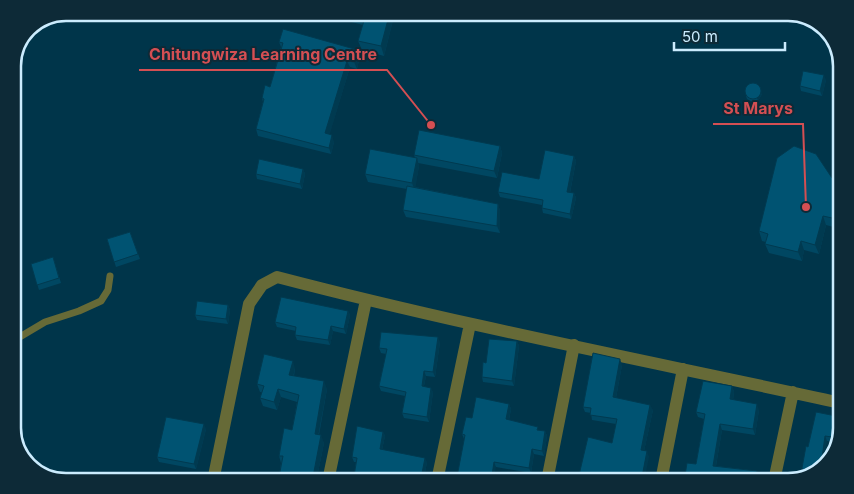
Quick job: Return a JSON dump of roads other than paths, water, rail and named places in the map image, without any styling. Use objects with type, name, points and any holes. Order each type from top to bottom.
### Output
[{"type":"street","points":[[215,473],[249,304],[262,285],[277,277],[470,324],[833,401]]},
{"type":"street","points":[[330,473],[366,300]]},
{"type":"street","points":[[439,473],[470,324]]},
{"type":"street","points":[[549,473],[574,345]]},
{"type":"street","points":[[663,473],[683,369]]},
{"type":"street","points":[[776,473],[793,392]]},
{"type":"lane","points":[[21,336],[45,322],[101,302],[108,290],[110,276]]},
{"type":"place","name":"Chitungwiza Learning Centre","points":[[431,125]]},
{"type":"place","name":"St Marys","points":[[806,207]]}]
